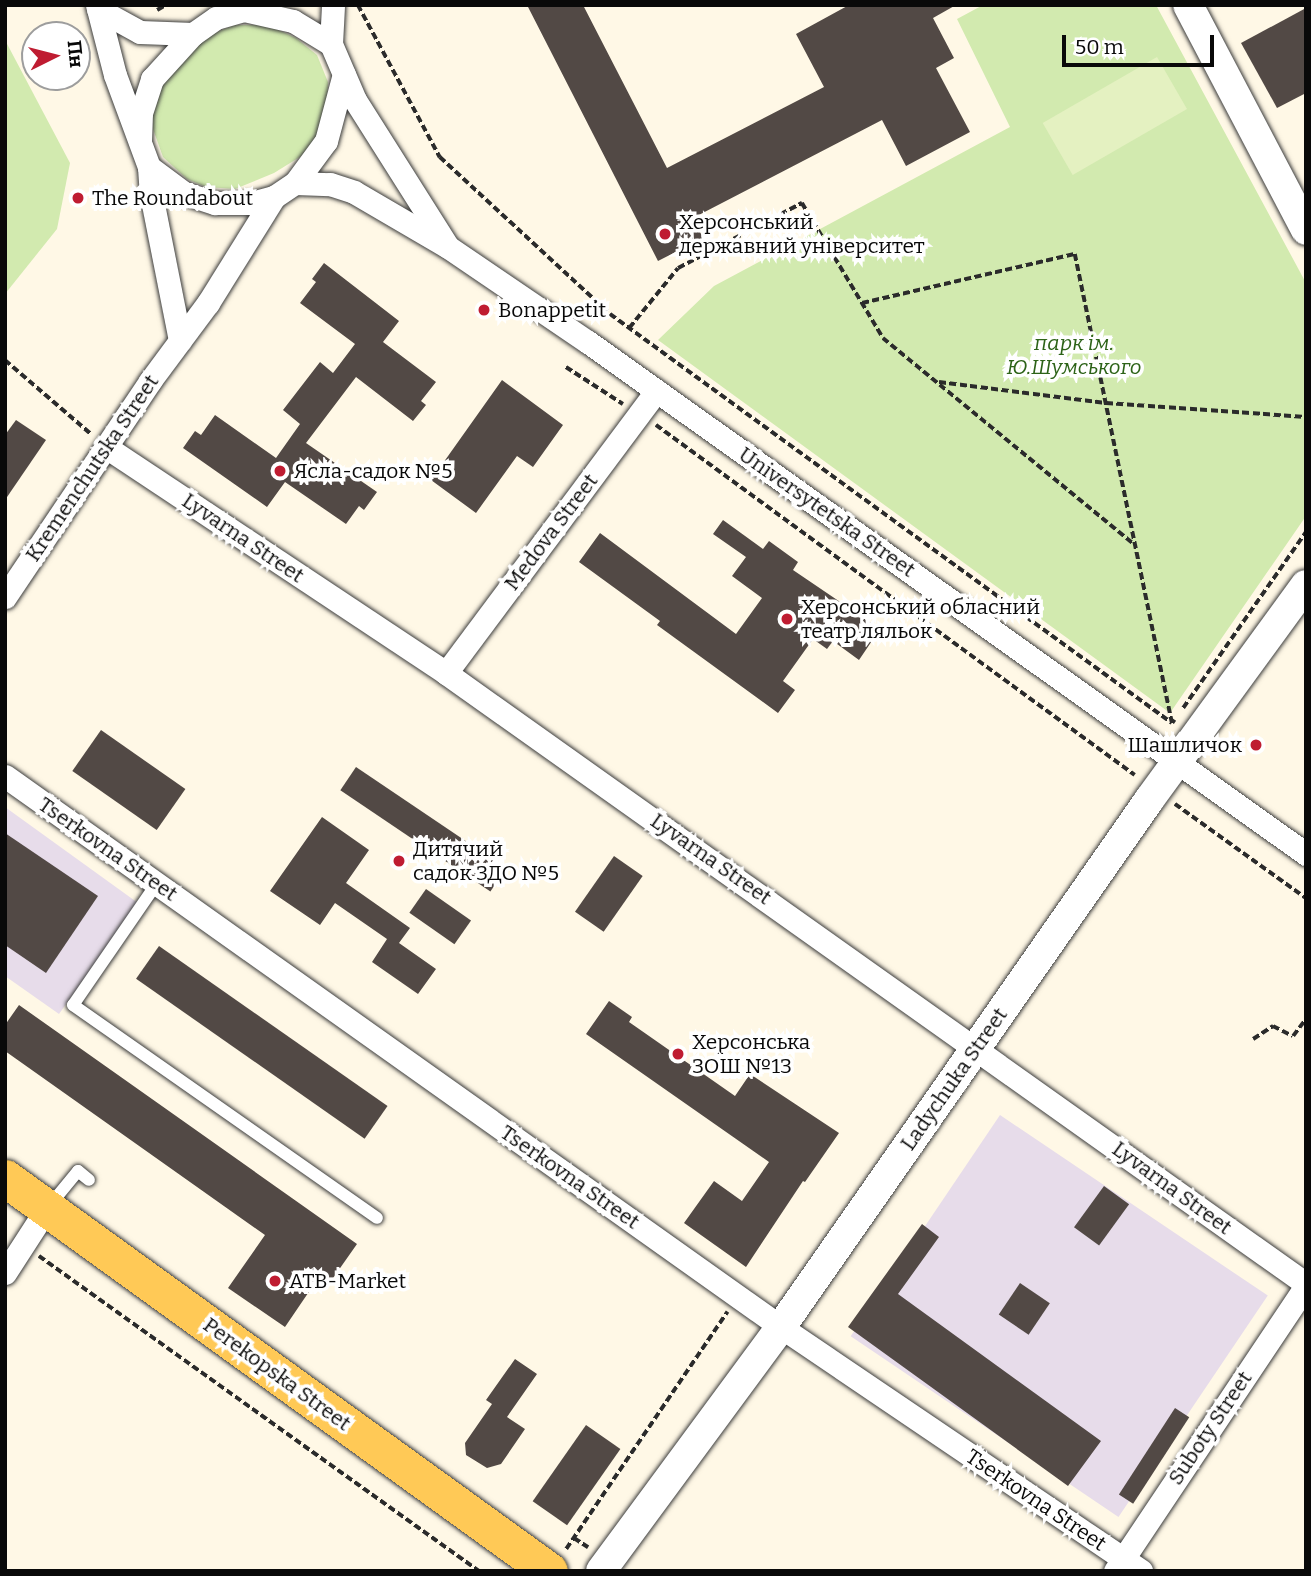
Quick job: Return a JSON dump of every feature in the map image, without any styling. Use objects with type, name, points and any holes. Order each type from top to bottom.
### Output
[{"type":"main road","name":"Perekopska Street","points":[[5,1178],[554,1565]]},
{"type":"street","points":[[149,167],[184,193],[215,203],[251,203],[274,197],[295,183],[326,141],[344,74],[331,44],[333,5]]},
{"type":"street","points":[[1188,5],[1306,230]]},
{"type":"street","points":[[97,7],[140,32],[193,34]]},
{"type":"street","points":[[97,7],[115,75],[149,167],[151,194],[180,340]]},
{"type":"street","points":[[140,141],[141,113],[152,79],[193,34],[216,18],[246,8],[293,21],[331,44]]},
{"type":"street","name":"Universytetska Street","points":[[344,74],[355,100],[448,247]]},
{"type":"street","name":"Universytetska Street","points":[[295,183],[330,184],[355,192],[448,247],[656,391],[1306,854]]},
{"type":"street","name":"Kremenchutska Street","points":[[5,597],[106,447],[208,303],[274,197]]},
{"type":"street","name":"Medova Street","points":[[446,673],[656,391]]},
{"type":"street","name":"Lyvarna Street","points":[[106,447],[446,673],[1306,1285]]},
{"type":"street","name":"Ladychuka Street","points":[[601,1571],[781,1326],[1178,761],[1306,585]]},
{"type":"street","name":"Tserkovna Street","points":[[5,776],[738,1296],[1126,1567]]},
{"type":"street","points":[[5,1273],[47,1208]]},
{"type":"street","name":"Suboty Street","points":[[1126,1567],[1306,1285]]},
{"type":"lane","points":[[157,884],[73,1005],[377,1218]]},
{"type":"lane","points":[[47,1208],[78,1171],[89,1180]]},
{"type":"path","points":[[358,5],[440,157],[610,314],[1172,723]]},
{"type":"path","points":[[629,328],[678,268],[802,203],[883,338],[1135,545]]},
{"type":"path","points":[[862,303],[1075,254],[1172,723]]},
{"type":"path","points":[[5,360],[106,447]]},
{"type":"path","points":[[566,367],[639,414],[1146,782]]},
{"type":"path","points":[[937,382],[1106,403],[1306,417]]},
{"type":"path","points":[[1172,723],[1306,532]]},
{"type":"path","points":[[1167,799],[1306,898]]},
{"type":"path","points":[[1253,1039],[1273,1026],[1293,1036],[1306,1018]]},
{"type":"path","points":[[24,1244],[479,1571]]},
{"type":"path","points":[[554,1565],[738,1296]]},
{"type":"shaded area","points":[[5,807],[138,903],[59,1014],[5,976]]},
{"type":"shaded area","points":[[1000,1115],[1268,1296],[1118,1517],[851,1336]]},
{"type":"green space","name":"парк ім. Ю.Шумського","points":[[983,5],[1156,5],[1306,283],[1306,516],[1170,713],[658,340],[714,286],[1010,127],[957,19]]},
{"type":"green space","points":[[235,25],[268,25],[296,38],[317,55],[328,82],[327,113],[322,130],[303,155],[274,173],[235,189],[206,187],[187,179],[163,157],[153,129],[153,91],[201,38]]},
{"type":"green space","points":[[5,40],[21,70],[21,91],[32,91],[70,163],[57,229],[5,294]]},
{"type":"green space","points":[[1157,57],[1187,109],[1073,175],[1043,123]]},
{"type":"building","points":[[527,5],[583,5],[667,168],[824,87],[796,34],[849,5],[956,5],[933,18],[954,58],[936,68],[970,132],[906,166],[882,120],[693,218],[703,238],[658,261]]},
{"type":"building","points":[[1306,8],[1306,93],[1277,108],[1241,43]]},
{"type":"building","points":[[324,263],[399,321],[383,342],[436,382],[421,401],[426,405],[413,421],[356,377],[306,443],[377,492],[364,510],[359,506],[346,524],[285,482],[267,507],[183,448],[195,431],[201,435],[215,415],[276,458],[300,424],[283,410],[320,362],[333,373],[355,344],[300,303],[316,282],[312,279]]},
{"type":"building","points":[[502,380],[563,425],[533,467],[517,456],[476,513],[431,480]]},
{"type":"building","points":[[16,420],[46,440],[5,500],[5,435]]},
{"type":"building","name":"Херсонський обласний театр ляльок","points":[[723,520],[763,549],[769,541],[798,562],[793,570],[880,629],[859,660],[833,641],[827,649],[813,639],[783,681],[795,690],[778,713],[657,625],[660,621],[579,562],[600,533],[736,634],[762,598],[732,576],[746,557],[713,534]]},
{"type":"building","points":[[101,730],[185,789],[157,830],[72,771]]},
{"type":"building","points":[[356,767],[506,868],[490,891],[340,790]]},
{"type":"building","points":[[322,817],[369,850],[346,883],[410,928],[399,943],[436,969],[418,994],[372,962],[387,939],[335,903],[320,925],[270,891]]},
{"type":"building","points":[[5,833],[98,896],[46,973],[5,945]]},
{"type":"building","points":[[614,856],[643,876],[604,932],[575,912]]},
{"type":"building","points":[[426,889],[471,921],[454,944],[409,913]]},
{"type":"building","points":[[159,946],[388,1106],[365,1139],[136,979]]},
{"type":"building","points":[[609,1001],[632,1017],[629,1022],[735,1096],[750,1074],[839,1133],[805,1182],[803,1181],[746,1267],[684,1223],[714,1181],[742,1201],[769,1162],[586,1034]]},
{"type":"building","points":[[19,1005],[357,1244],[331,1281],[321,1274],[285,1327],[228,1288],[265,1235],[5,1051],[5,1025]]},
{"type":"building","points":[[1104,1186],[1129,1204],[1099,1245],[1074,1227]]},
{"type":"building","points":[[922,1224],[939,1237],[898,1294],[1101,1441],[1068,1486],[848,1327]]},
{"type":"building","points":[[1020,1283],[1050,1303],[1029,1335],[999,1315]]},
{"type":"building","points":[[515,1359],[537,1374],[507,1417],[525,1429],[501,1464],[487,1468],[466,1455],[465,1443],[492,1404],[486,1400]]},
{"type":"building","points":[[1175,1408],[1189,1417],[1133,1504],[1119,1494]]},
{"type":"building","points":[[586,1425],[620,1449],[567,1525],[533,1501]]},
{"type":"place","name":"The Roundabout","points":[[78,198]]},
{"type":"place","name":"Херсонський державний університет","points":[[665,234]]},
{"type":"place","name":"Bonappetit","points":[[484,310]]},
{"type":"place","name":"Ясла-садок №5","points":[[280,471]]},
{"type":"place","name":"Херсонський обласний театр ляльок","points":[[787,619]]},
{"type":"place","name":"Шашличок","points":[[1256,745]]},
{"type":"place","name":"Дитячий садок ЗДО №5","points":[[399,861]]},
{"type":"place","name":"Херсонська ЗОШ №13","points":[[678,1054]]},
{"type":"place","name":"ATB-Market","points":[[275,1281]]}]
